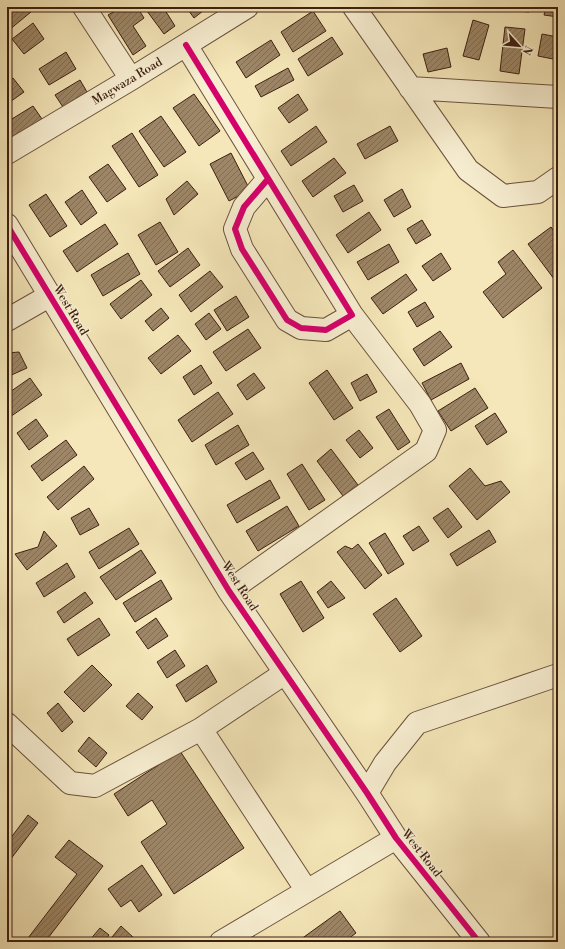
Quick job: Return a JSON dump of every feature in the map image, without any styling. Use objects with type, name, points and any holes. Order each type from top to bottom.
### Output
[{"type":"street","points":[[84,7],[131,79]]},
{"type":"street","name":"Magwaza Road","points":[[7,153],[131,79],[247,7]]},
{"type":"street","points":[[354,7],[468,170],[503,196],[538,192],[558,178]]},
{"type":"street","points":[[186,45],[352,315],[420,404],[435,430],[426,451],[230,591]]},
{"type":"street","points":[[410,88],[558,97]]},
{"type":"street","points":[[268,179],[244,207],[235,229],[242,248],[287,320],[301,328],[326,330],[352,315]]},
{"type":"street","name":"West Road","points":[[7,225],[230,591],[396,838],[479,942]]},
{"type":"street","points":[[7,320],[49,296]]},
{"type":"street","points":[[7,724],[70,783],[95,786],[201,730],[285,673]]},
{"type":"street","points":[[367,793],[385,763],[417,722],[558,675]]},
{"type":"street","points":[[201,730],[307,891]]},
{"type":"street","points":[[221,942],[396,838]]},
{"type":"building","points":[[7,7],[37,7],[9,30]]},
{"type":"building","points":[[122,7],[137,7],[144,18],[133,26],[146,46],[133,55],[108,15]]},
{"type":"building","points":[[144,7],[163,7],[175,26],[164,34]]},
{"type":"building","points":[[186,7],[208,7],[194,18]]},
{"type":"building","points":[[510,7],[530,7],[529,12],[509,10]]},
{"type":"building","points":[[546,7],[558,7],[558,17],[544,15]]},
{"type":"building","points":[[313,11],[326,31],[293,52],[281,32]]},
{"type":"building","points":[[473,20],[489,25],[479,60],[463,56]]},
{"type":"building","points":[[33,23],[44,39],[24,54],[12,39]]},
{"type":"building","points":[[505,27],[525,29],[519,74],[500,71]]},
{"type":"building","points":[[542,34],[558,37],[558,60],[538,56]]},
{"type":"building","points":[[332,37],[343,54],[308,76],[298,59]]},
{"type":"building","points":[[271,40],[280,55],[246,78],[236,62]]},
{"type":"building","points":[[447,48],[451,67],[428,72],[423,54]]},
{"type":"building","points":[[66,52],[76,69],[49,85],[39,69]]},
{"type":"building","points":[[288,68],[294,80],[261,97],[255,86]]},
{"type":"building","points":[[13,78],[24,92],[7,104],[7,82]]},
{"type":"building","points":[[80,80],[87,92],[63,107],[55,95]]},
{"type":"building","points":[[194,94],[220,131],[199,146],[173,108]]},
{"type":"building","points":[[298,94],[308,110],[289,123],[278,108]]},
{"type":"building","points":[[33,106],[42,119],[7,141],[7,122]]},
{"type":"building","points":[[161,116],[186,152],[164,167],[139,131]]},
{"type":"building","points":[[316,126],[327,142],[291,166],[281,151]]},
{"type":"building","points":[[390,126],[398,141],[365,159],[357,144]]},
{"type":"building","points":[[132,133],[158,175],[139,187],[112,146]]},
{"type":"building","points":[[231,153],[250,190],[229,201],[210,164]]},
{"type":"building","points":[[334,158],[346,173],[313,197],[302,181]]},
{"type":"building","points":[[108,164],[126,189],[107,202],[89,177]]},
{"type":"building","points":[[187,181],[198,194],[174,215],[166,199]]},
{"type":"building","points":[[354,185],[363,201],[343,212],[334,196]]},
{"type":"building","points":[[402,189],[411,207],[394,217],[384,200]]},
{"type":"building","points":[[82,190],[97,213],[81,225],[65,202]]},
{"type":"building","points":[[46,194],[67,226],[50,237],[29,205]]},
{"type":"building","points":[[369,212],[381,230],[348,253],[336,235]]},
{"type":"building","points":[[422,220],[431,235],[416,244],[407,229]]},
{"type":"building","points":[[160,222],[178,252],[156,265],[138,235]]},
{"type":"building","points":[[105,224],[118,244],[77,272],[63,251]]},
{"type":"building","points":[[551,227],[558,237],[557,283],[528,244]]},
{"type":"building","points":[[389,244],[399,262],[368,280],[357,262]]},
{"type":"building","points":[[188,248],[200,265],[170,287],[158,271]]},
{"type":"building","points":[[513,250],[542,288],[503,318],[483,292],[506,274],[498,262]]},
{"type":"building","points":[[128,253],[140,274],[103,296],[91,275]]},
{"type":"building","points":[[441,253],[451,269],[433,281],[422,266]]},
{"type":"building","points":[[210,271],[223,287],[191,312],[179,295]]},
{"type":"building","points":[[406,274],[417,290],[383,314],[371,298]]},
{"type":"building","points":[[141,280],[152,295],[121,319],[110,304]]},
{"type":"building","points":[[236,296],[249,317],[227,331],[214,310]]},
{"type":"building","points":[[425,302],[434,317],[417,327],[408,312]]},
{"type":"building","points":[[161,308],[169,318],[153,331],[145,321]]},
{"type":"building","points":[[209,313],[221,329],[206,340],[195,324]]},
{"type":"building","points":[[248,329],[261,348],[226,371],[213,352]]},
{"type":"building","points":[[440,331],[452,347],[424,366],[413,349]]},
{"type":"building","points":[[178,335],[191,351],[161,374],[148,358]]},
{"type":"building","points":[[19,352],[27,368],[7,377],[7,353]]},
{"type":"building","points":[[461,363],[469,379],[431,400],[422,383]]},
{"type":"building","points":[[201,365],[212,383],[194,395],[183,377]]},
{"type":"building","points":[[327,370],[353,408],[334,420],[309,383]]},
{"type":"building","points":[[254,373],[265,388],[247,400],[237,385]]},
{"type":"building","points":[[367,374],[377,392],[360,401],[351,383]]},
{"type":"building","points":[[30,378],[42,395],[7,419],[7,394]]},
{"type":"building","points":[[475,388],[488,408],[451,431],[438,411]]},
{"type":"building","points":[[218,392],[233,414],[192,442],[178,420]]},
{"type":"building","points":[[389,409],[410,442],[398,450],[376,417]]},
{"type":"building","points":[[495,413],[507,432],[487,445],[475,426]]},
{"type":"building","points":[[36,419],[48,436],[29,450],[17,433]]},
{"type":"building","points":[[238,425],[249,445],[216,465],[205,445]]},
{"type":"building","points":[[359,430],[373,448],[360,458],[346,440]]},
{"type":"building","points":[[66,440],[77,455],[42,481],[31,466]]},
{"type":"building","points":[[331,449],[358,485],[343,496],[317,461]]},
{"type":"building","points":[[253,452],[264,469],[246,480],[235,463]]},
{"type":"building","points":[[302,464],[325,500],[309,510],[287,474]]},
{"type":"building","points":[[84,466],[94,479],[58,510],[47,497]]},
{"type":"building","points":[[470,468],[485,486],[501,481],[510,492],[477,520],[449,486]]},
{"type":"building","points":[[270,480],[280,498],[237,523],[227,505]]},
{"type":"building","points":[[287,506],[299,526],[258,551],[246,531]]},
{"type":"building","points":[[89,508],[99,525],[80,535],[71,518]]},
{"type":"building","points":[[448,508],[462,527],[448,538],[433,518]]},
{"type":"building","points":[[419,526],[429,541],[413,551],[403,536]]},
{"type":"building","points":[[129,528],[139,544],[99,569],[89,552]]},
{"type":"building","points":[[489,530],[496,542],[457,566],[450,554]]},
{"type":"building","points":[[44,531],[57,546],[27,570],[15,554],[38,547]]},
{"type":"building","points":[[385,533],[404,564],[388,574],[369,543]]},
{"type":"building","points":[[358,544],[382,575],[365,589],[337,552],[345,546],[352,549]]},
{"type":"building","points":[[141,550],[156,573],[116,600],[100,577]]},
{"type":"building","points":[[67,563],[75,577],[44,597],[36,583]]},
{"type":"building","points":[[161,580],[172,599],[135,622],[123,603]]},
{"type":"building","points":[[301,581],[324,618],[303,632],[280,594]]},
{"type":"building","points":[[331,581],[345,598],[328,608],[317,592]]},
{"type":"building","points":[[85,592],[93,603],[64,623],[57,612]]},
{"type":"building","points":[[396,598],[422,636],[400,652],[373,614]]},
{"type":"building","points":[[99,618],[110,635],[78,656],[67,639]]},
{"type":"building","points":[[156,618],[168,636],[148,649],[136,632]]},
{"type":"building","points":[[175,650],[185,666],[167,678],[157,662]]},
{"type":"building","points":[[92,665],[112,685],[84,712],[64,692]]},
{"type":"building","points":[[207,665],[217,682],[186,702],[176,685]]},
{"type":"building","points":[[138,693],[153,707],[142,720],[126,706]]},
{"type":"building","points":[[58,703],[73,722],[62,732],[47,713]]},
{"type":"building","points":[[89,737],[107,753],[96,767],[78,751]]},
{"type":"building","points":[[180,751],[244,848],[174,894],[141,842],[167,824],[152,800],[128,816],[114,794]]},
{"type":"building","points":[[28,815],[38,823],[7,864],[7,843]]},
{"type":"building","points":[[69,840],[103,866],[45,942],[25,942],[77,874],[55,857]]},
{"type":"building","points":[[142,865],[162,895],[139,912],[131,900],[121,907],[108,889]]},
{"type":"building","points":[[340,911],[356,933],[344,942],[297,942]]},
{"type":"building","points":[[121,926],[135,939],[133,942],[108,942]]},
{"type":"building","points":[[100,928],[109,935],[103,942],[88,942]]},
{"type":"cycle path","points":[[186,45],[352,315],[326,330],[301,328],[287,320],[242,249],[235,229],[244,207],[268,179]]},
{"type":"cycle path","points":[[7,225],[229,591],[396,838],[479,942]]}]
